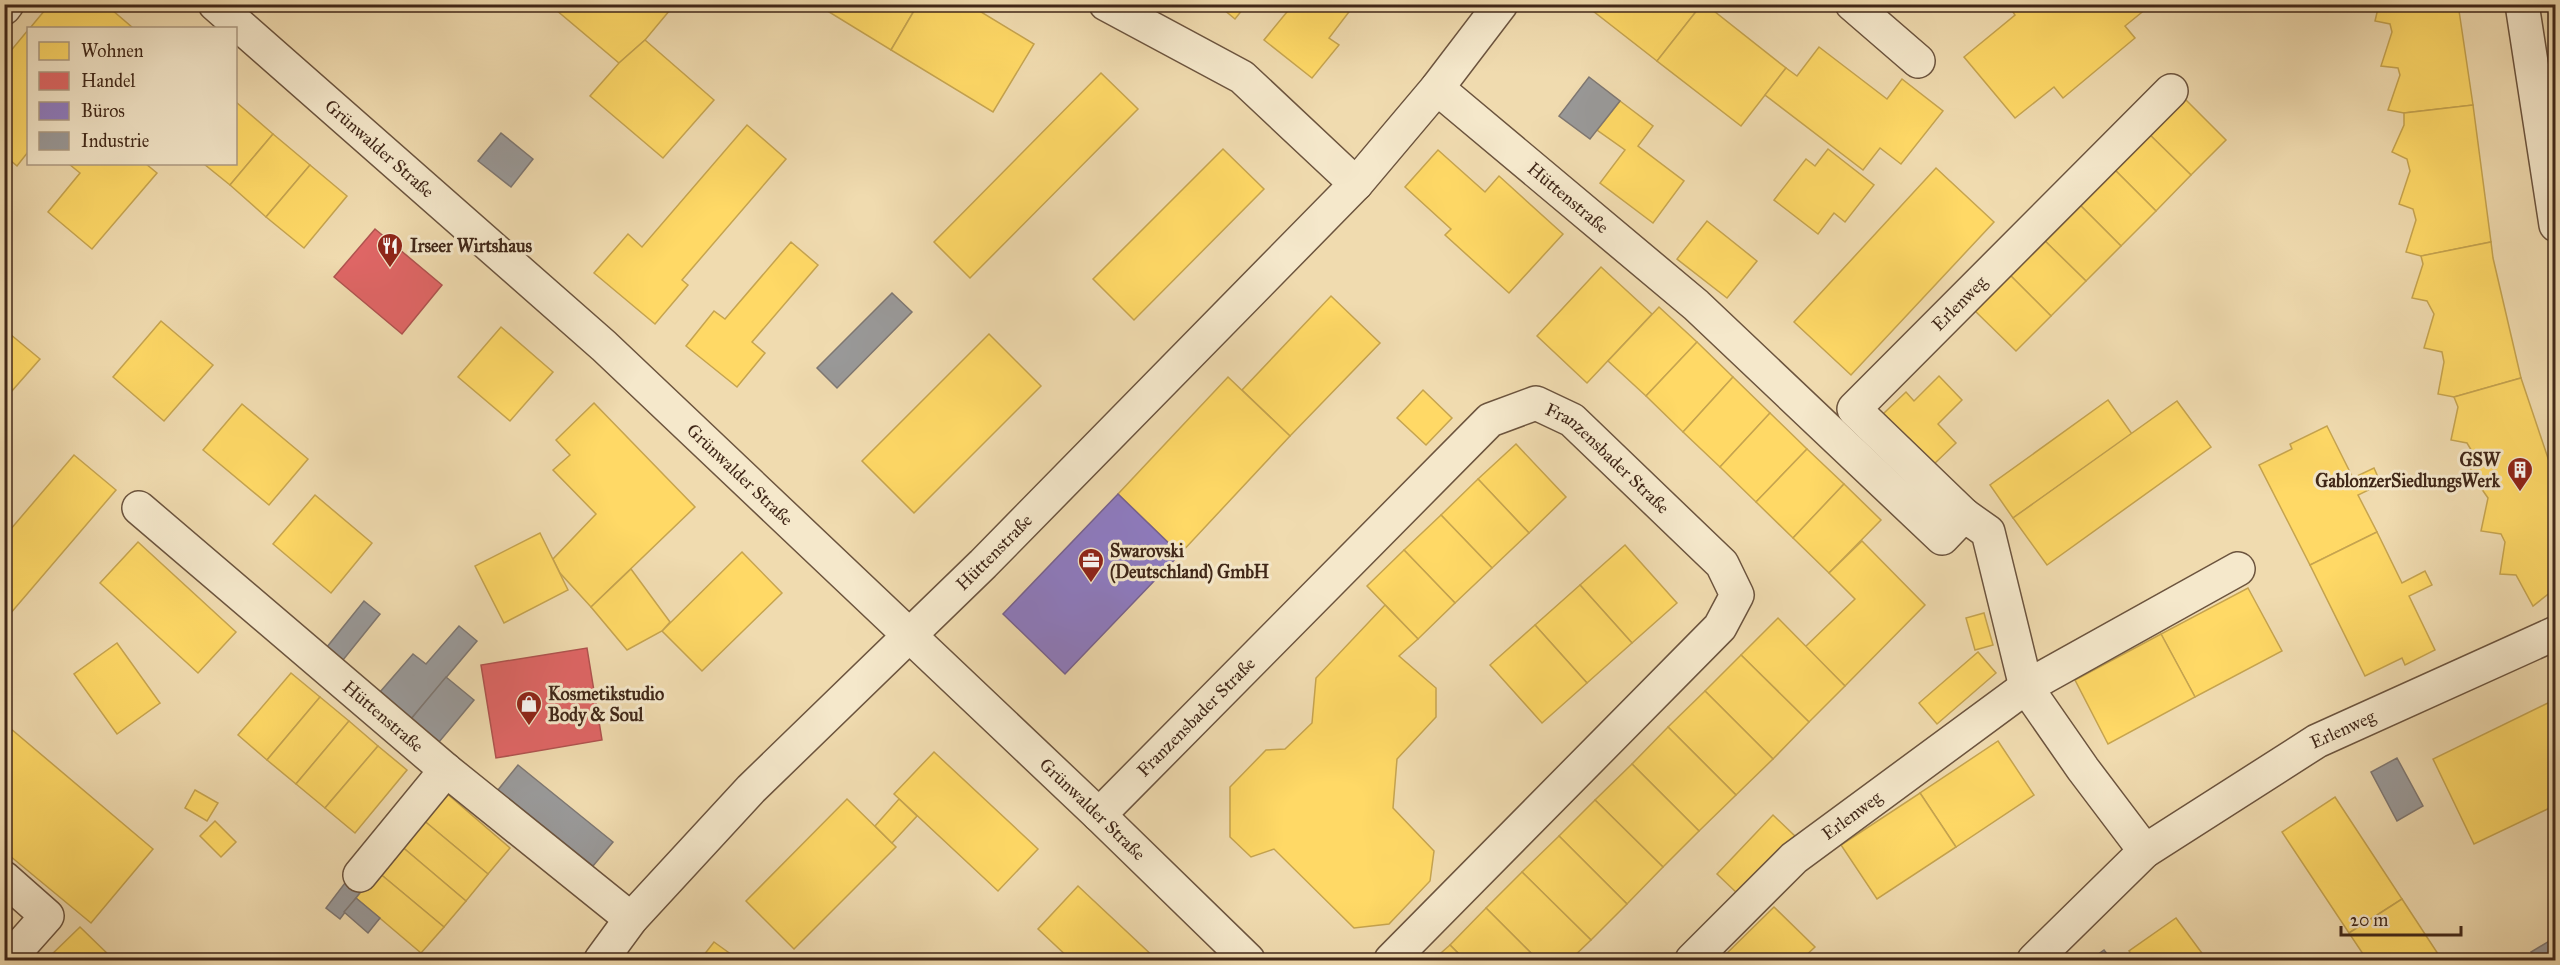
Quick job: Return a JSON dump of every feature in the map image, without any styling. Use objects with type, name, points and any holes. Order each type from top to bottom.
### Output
[{"type":"street","name":"Grünwalder Straße","points":[[215,4],[604,346],[1099,815],[1248,960]]},
{"type":"street","points":[[1106,4],[1242,77],[1356,184]]},
{"type":"street","name":"Hüttenstraße","points":[[601,960],[631,919],[751,789],[911,636],[1356,184],[1437,88],[1501,4]]},
{"type":"street","points":[[1852,4],[1918,61]]},
{"type":"street","points":[[2522,4],[2556,225]]},
{"type":"street","name":"Hüttenstraße","points":[[1437,88],[1700,309],[1942,538],[1965,515]]},
{"type":"street","name":"Erlenweg","points":[[2145,851],[2025,687],[1988,532],[1965,515],[1854,409],[2171,91]]},
{"type":"street","name":"Franzensbader Straße","points":[[1099,815],[1490,420],[1536,403],[1572,420],[1722,564],[1737,595],[1720,627],[1391,960]]},
{"type":"street","name":"Hüttenstraße","points":[[139,508],[446,770],[631,919]]},
{"type":"street","name":"Erlenweg","points":[[1692,960],[1794,858],[2025,687],[2238,569]]},
{"type":"street","name":"Erlenweg","points":[[2034,960],[2145,851],[2317,741],[2556,633]]},
{"type":"street","points":[[360,874],[446,770]]},
{"type":"street","points":[[4,878],[47,916],[8,960]]},
{"type":"building: Wohnen","points":[[50,4],[105,4],[132,27],[31,27]]},
{"type":"building: Wohnen","points":[[549,4],[675,4],[645,40],[619,63]]},
{"type":"building: Wohnen","points":[[816,4],[918,4],[891,50]]},
{"type":"building: Wohnen","points":[[918,4],[968,4],[1034,44],[993,112],[891,50]]},
{"type":"building: Wohnen","points":[[1217,4],[1247,4],[1235,19]]},
{"type":"building: Wohnen","points":[[1288,4],[1355,4],[1329,38],[1339,45],[1312,78],[1264,40],[1291,7]]},
{"type":"building: Wohnen","points":[[1584,4],[1702,4],[1657,61]]},
{"type":"building: Wohnen","points":[[1702,4],[1705,4],[1786,68],[1741,126],[1657,61]]},
{"type":"building: Wohnen","points":[[2021,4],[2152,4],[2125,26],[2135,38],[2063,98],[2054,87],[2015,118],[1964,57],[2015,15],[2013,12]]},
{"type":"building: Wohnen","points":[[2379,4],[2458,4],[2473,105],[2404,113],[2388,110],[2400,75],[2398,68],[2381,66],[2392,32],[2390,24],[2375,21]]},
{"type":"building: Wohnen","points":[[27,31],[27,153],[17,166],[4,155],[4,59]]},
{"type":"building: Wohnen","points":[[645,40],[714,100],[663,158],[590,96],[619,63]]},
{"type":"building: Wohnen","points":[[1819,47],[1887,99],[1902,79],[1943,111],[1901,164],[1880,148],[1863,170],[1765,95],[1786,68],[1797,76]]},
{"type":"building: Wohnen","points":[[1101,73],[1138,109],[970,278],[934,242]]},
{"type":"building: Wohnen","points":[[2182,96],[2226,140],[2191,175],[2147,132]]},
{"type":"building: Wohnen","points":[[1620,101],[1653,126],[1638,146],[1684,181],[1653,223],[1600,183],[1625,150],[1597,130]]},
{"type":"building: Wohnen","points":[[237,103],[273,134],[230,185],[205,165],[237,165]]},
{"type":"building: Wohnen","points":[[2473,105],[2491,242],[2421,256],[2406,252],[2416,220],[2413,209],[2399,204],[2410,171],[2407,159],[2392,152],[2404,125],[2404,113]]},
{"type":"building: Wohnen","points":[[747,125],[786,159],[682,280],[688,285],[655,324],[594,273],[628,234],[642,247]]},
{"type":"building: Wohnen","points":[[2147,132],[2191,175],[2156,211],[2112,167]]},
{"type":"building: Wohnen","points":[[273,134],[310,165],[266,217],[230,185]]},
{"type":"building: Wohnen","points":[[1223,149],[1264,189],[1134,320],[1093,279]]},
{"type":"building: Wohnen","points":[[1828,149],[1874,185],[1845,222],[1834,213],[1818,234],[1774,200],[1806,159],[1815,166]]},
{"type":"building: Wohnen","points":[[1438,150],[1485,192],[1499,176],[1563,234],[1509,293],[1445,235],[1451,229],[1405,187]]},
{"type":"building: Wohnen","points":[[70,165],[147,165],[157,173],[92,249],[48,212],[80,173]]},
{"type":"building: Wohnen","points":[[310,165],[347,196],[304,248],[266,217]]},
{"type":"building: Wohnen","points":[[2112,167],[2156,211],[2121,246],[2077,202]]},
{"type":"building: Wohnen","points":[[1936,168],[1994,222],[1851,375],[1794,322]]},
{"type":"building: Wohnen","points":[[2077,202],[2121,246],[2086,281],[2042,238]]},
{"type":"building: Wohnen","points":[[1707,221],[1757,261],[1727,298],[1677,259]]},
{"type":"building: Wohnen","points":[[2042,238],[2086,281],[2051,316],[2008,273]]},
{"type":"building: Wohnen","points":[[791,242],[818,265],[752,342],[765,353],[737,387],[686,346],[714,311],[725,319]]},
{"type":"building: Wohnen","points":[[2491,242],[2521,378],[2454,397],[2438,394],[2444,362],[2442,352],[2424,348],[2434,314],[2427,301],[2412,298],[2423,264],[2421,256]]},
{"type":"building: Wohnen","points":[[1601,267],[1652,314],[1587,383],[1537,336]]},
{"type":"building: Wohnen","points":[[2008,273],[2051,316],[2016,351],[1973,309]]},
{"type":"building: Wohnen","points":[[1331,296],[1380,343],[1290,436],[1242,390]]},
{"type":"building: Wohnen","points":[[1659,307],[1697,342],[1646,396],[1608,361]]},
{"type":"building: Wohnen","points":[[161,321],[213,365],[164,421],[113,377]]},
{"type":"building: Wohnen","points":[[501,327],[553,372],[510,421],[458,377]]},
{"type":"building: Wohnen","points":[[4,329],[40,359],[4,400]]},
{"type":"building: Wohnen","points":[[989,334],[1041,386],[914,513],[862,461]]},
{"type":"building: Wohnen","points":[[1697,342],[1733,377],[1683,432],[1646,396]]},
{"type":"building: Wohnen","points":[[1939,376],[1962,400],[1938,424],[1956,443],[1933,465],[1883,414],[1906,392],[1914,401]]},
{"type":"building: Wohnen","points":[[1228,377],[1290,436],[1180,554],[1118,494]]},
{"type":"building: Wohnen","points":[[1733,377],[1770,413],[1720,467],[1683,432]]},
{"type":"building: Wohnen","name":"GSW GablonzerSiedlungsWerk","points":[[2521,378],[2556,482],[2556,588],[2533,606],[2516,575],[2500,574],[2505,542],[2501,534],[2481,531],[2488,498],[2481,488],[2469,485],[2473,453],[2467,443],[2451,440],[2458,407],[2454,397]]},
{"type":"building: Wohnen","points":[[1423,390],[1452,418],[1426,445],[1397,418]]},
{"type":"building: Wohnen","points":[[2108,400],[2132,434],[2013,518],[1990,485]]},
{"type":"building: Wohnen","points":[[2177,401],[2211,447],[2047,565],[2013,518]]},
{"type":"building: Wohnen","points":[[594,403],[695,507],[591,607],[560,573],[553,559],[596,514],[553,470],[570,455],[556,440]]},
{"type":"building: Wohnen","points":[[242,404],[308,459],[269,505],[203,450]]},
{"type":"building: Wohnen","points":[[1770,413],[1807,449],[1756,502],[1720,467]]},
{"type":"building: Wohnen","points":[[2327,426],[2353,478],[2374,468],[2381,484],[2358,495],[2377,532],[2310,565],[2259,465],[2292,449],[2290,444]]},
{"type":"building: Wohnen","points":[[1516,444],[1566,497],[1529,533],[1478,479]]},
{"type":"building: Wohnen","points":[[1807,449],[1844,484],[1793,538],[1756,502]]},
{"type":"building: Wohnen","points":[[74,455],[116,490],[4,621],[4,537]]},
{"type":"building: Wohnen","points":[[1478,479],[1529,533],[1492,568],[1441,515]]},
{"type":"building: Wohnen","points":[[1844,484],[1881,520],[1829,573],[1793,538]]},
{"type":"building: Wohnen","points":[[315,495],[372,543],[331,593],[273,544]]},
{"type":"building: Wohnen","points":[[1441,515],[1492,568],[1455,603],[1404,550]]},
{"type":"building: Wohnen","points":[[2377,532],[2402,583],[2425,571],[2432,585],[2409,596],[2435,650],[2405,665],[2402,658],[2365,676],[2310,565]]},
{"type":"building: Wohnen","points":[[540,533],[568,590],[504,623],[475,566]]},
{"type":"building: Wohnen","points":[[1862,541],[1925,605],[1845,686],[1805,647],[1855,599],[1829,573]]},
{"type":"building: Wohnen","points":[[138,542],[236,632],[198,673],[100,583]]},
{"type":"building: Wohnen","points":[[1625,545],[1677,603],[1632,643],[1580,585]]},
{"type":"building: Wohnen","points":[[1404,550],[1455,603],[1418,639],[1367,586]]},
{"type":"building: Wohnen","points":[[742,552],[782,593],[702,671],[662,631]]},
{"type":"building: Wohnen","points":[[631,569],[670,622],[662,631],[627,650],[591,607]]},
{"type":"building: Wohnen","points":[[1580,585],[1632,643],[1587,683],[1535,625]]},
{"type":"building: Wohnen","points":[[2248,588],[2282,651],[2195,697],[2161,634]]},
{"type":"building: Wohnen","points":[[1385,605],[1418,639],[1399,656],[1436,688],[1436,717],[1397,759],[1393,808],[1434,851],[1430,881],[1389,924],[1354,928],[1274,849],[1251,857],[1230,837],[1230,787],[1266,750],[1285,749],[1312,723],[1316,678]]},
{"type":"building: Wohnen","points":[[1984,613],[1993,645],[1975,650],[1966,618]]},
{"type":"building: Wohnen","points":[[1778,618],[1845,686],[1809,722],[1741,655]]},
{"type":"building: Wohnen","points":[[1535,625],[1587,683],[1542,723],[1490,665]]},
{"type":"building: Wohnen","points":[[2161,634],[2195,697],[2108,744],[2075,680]]},
{"type":"building: Wohnen","points":[[117,643],[160,703],[117,734],[74,674]]},
{"type":"building: Wohnen","points":[[1978,652],[1996,673],[1937,724],[1919,703]]},
{"type":"building: Wohnen","points":[[1741,655],[1809,722],[1773,759],[1705,691]]},
{"type":"building: Wohnen","points":[[291,673],[320,697],[267,760],[238,735]]},
{"type":"building: Wohnen","points":[[1705,691],[1773,759],[1736,795],[1668,727]]},
{"type":"building: Wohnen","points":[[320,697],[349,721],[296,784],[267,760]]},
{"type":"building: Wohnen","points":[[2556,699],[2556,805],[2474,844],[2433,759]]},
{"type":"building: Wohnen","points":[[349,721],[378,746],[325,808],[296,784]]},
{"type":"building: Wohnen","points":[[4,723],[153,849],[91,923],[4,851]]},
{"type":"building: Wohnen","points":[[1668,727],[1736,795],[1699,831],[1632,764]]},
{"type":"building: Wohnen","points":[[1998,741],[2034,795],[1956,847],[1920,793]]},
{"type":"building: Wohnen","points":[[378,746],[407,770],[355,833],[325,808]]},
{"type":"building: Wohnen","points":[[934,752],[1038,849],[998,891],[894,794]]},
{"type":"building: Wohnen","points":[[1632,764],[1699,831],[1663,867],[1595,800]]},
{"type":"building: Wohnen","points":[[195,790],[218,803],[207,821],[185,808]]},
{"type":"building: Wohnen","points":[[445,792],[510,848],[488,874],[422,819]]},
{"type":"building: Wohnen","points":[[1920,793],[1956,847],[1877,899],[1841,845]]},
{"type":"building: Wohnen","points":[[2335,797],[2402,899],[2349,933],[2282,832]]},
{"type":"building: Wohnen","points":[[847,799],[896,847],[794,949],[746,901]]},
{"type":"building: Wohnen","points":[[899,799],[917,816],[892,843],[875,826]]},
{"type":"building: Wohnen","points":[[1595,800],[1663,867],[1627,904],[1559,836]]},
{"type":"building: Wohnen","points":[[1773,815],[1795,836],[1739,895],[1717,874]]},
{"type":"building: Wohnen","points":[[422,819],[488,874],[466,901],[400,845]]},
{"type":"building: Wohnen","points":[[215,821],[236,842],[221,857],[200,836]]},
{"type":"building: Wohnen","points":[[1559,836],[1627,904],[1591,940],[1522,872]]},
{"type":"building: Wohnen","points":[[400,845],[466,901],[444,927],[378,872]]},
{"type":"building: Wohnen","points":[[378,872],[444,927],[421,953],[356,898]]},
{"type":"building: Wohnen","points":[[1522,872],[1591,940],[1570,960],[1538,960],[1486,908]]},
{"type":"building: Wohnen","points":[[1078,886],[1157,960],[1071,960],[1038,929]]},
{"type":"building: Wohnen","points":[[2402,899],[2442,960],[2367,960],[2349,933]]},
{"type":"building: Wohnen","points":[[1774,907],[1815,947],[1801,960],[1720,960]]},
{"type":"building: Wohnen","points":[[1486,908],[1538,960],[1465,960],[1450,945]]},
{"type":"building: Wohnen","points":[[2176,918],[2207,960],[2136,960],[2129,951]]},
{"type":"building: Wohnen","points":[[80,927],[114,960],[46,960]]},
{"type":"building: Wohnen","points":[[714,942],[739,960],[700,960]]},
{"type":"building: Wohnen","points":[[1450,945],[1465,960],[1433,960]]},
{"type":"building: Handel","points":[[375,229],[442,285],[402,334],[334,277]]},
{"type":"building: Handel","points":[[587,648],[602,740],[496,758],[481,665]]},
{"type":"building: Büros","name":"Swarovski (Deutschland) GmbH","points":[[1118,494],[1180,554],[1065,674],[1003,614]]},
{"type":"building: Industrie","points":[[1589,77],[1620,101],[1590,139],[1559,116]]},
{"type":"building: Industrie","points":[[501,133],[533,159],[511,187],[478,161]]},
{"type":"building: Industrie","points":[[892,293],[912,312],[837,388],[817,368]]},
{"type":"building: Industrie","points":[[364,601],[380,614],[343,660],[327,647]]},
{"type":"building: Industrie","points":[[459,626],[477,641],[411,719],[380,692],[413,654],[426,664]]},
{"type":"building: Industrie","points":[[446,677],[474,700],[439,742],[411,719]]},
{"type":"building: Industrie","points":[[2397,758],[2423,806],[2397,821],[2371,772]]},
{"type":"building: Industrie","points":[[518,765],[613,842],[593,866],[498,790]]},
{"type":"building: Industrie","points":[[348,879],[362,890],[340,919],[326,908]]},
{"type":"building: Industrie","points":[[356,898],[380,918],[368,933],[344,912]]},
{"type":"building: Industrie","points":[[2556,937],[2556,960],[2537,960],[2531,952]]},
{"type":"building: Industrie","points":[[2104,950],[2112,960],[2090,960]]},
{"type":"place","name":"Irseer Wirtshaus","points":[[390,269]]},
{"type":"place","name":"GSW GablonzerSiedlungsWerk","points":[[2520,493]]},
{"type":"place","name":"Swarovski (Deutschland) GmbH","points":[[1091,584]]},
{"type":"place","name":"Kosmetikstudio Body & Soul","points":[[529,727]]}]
